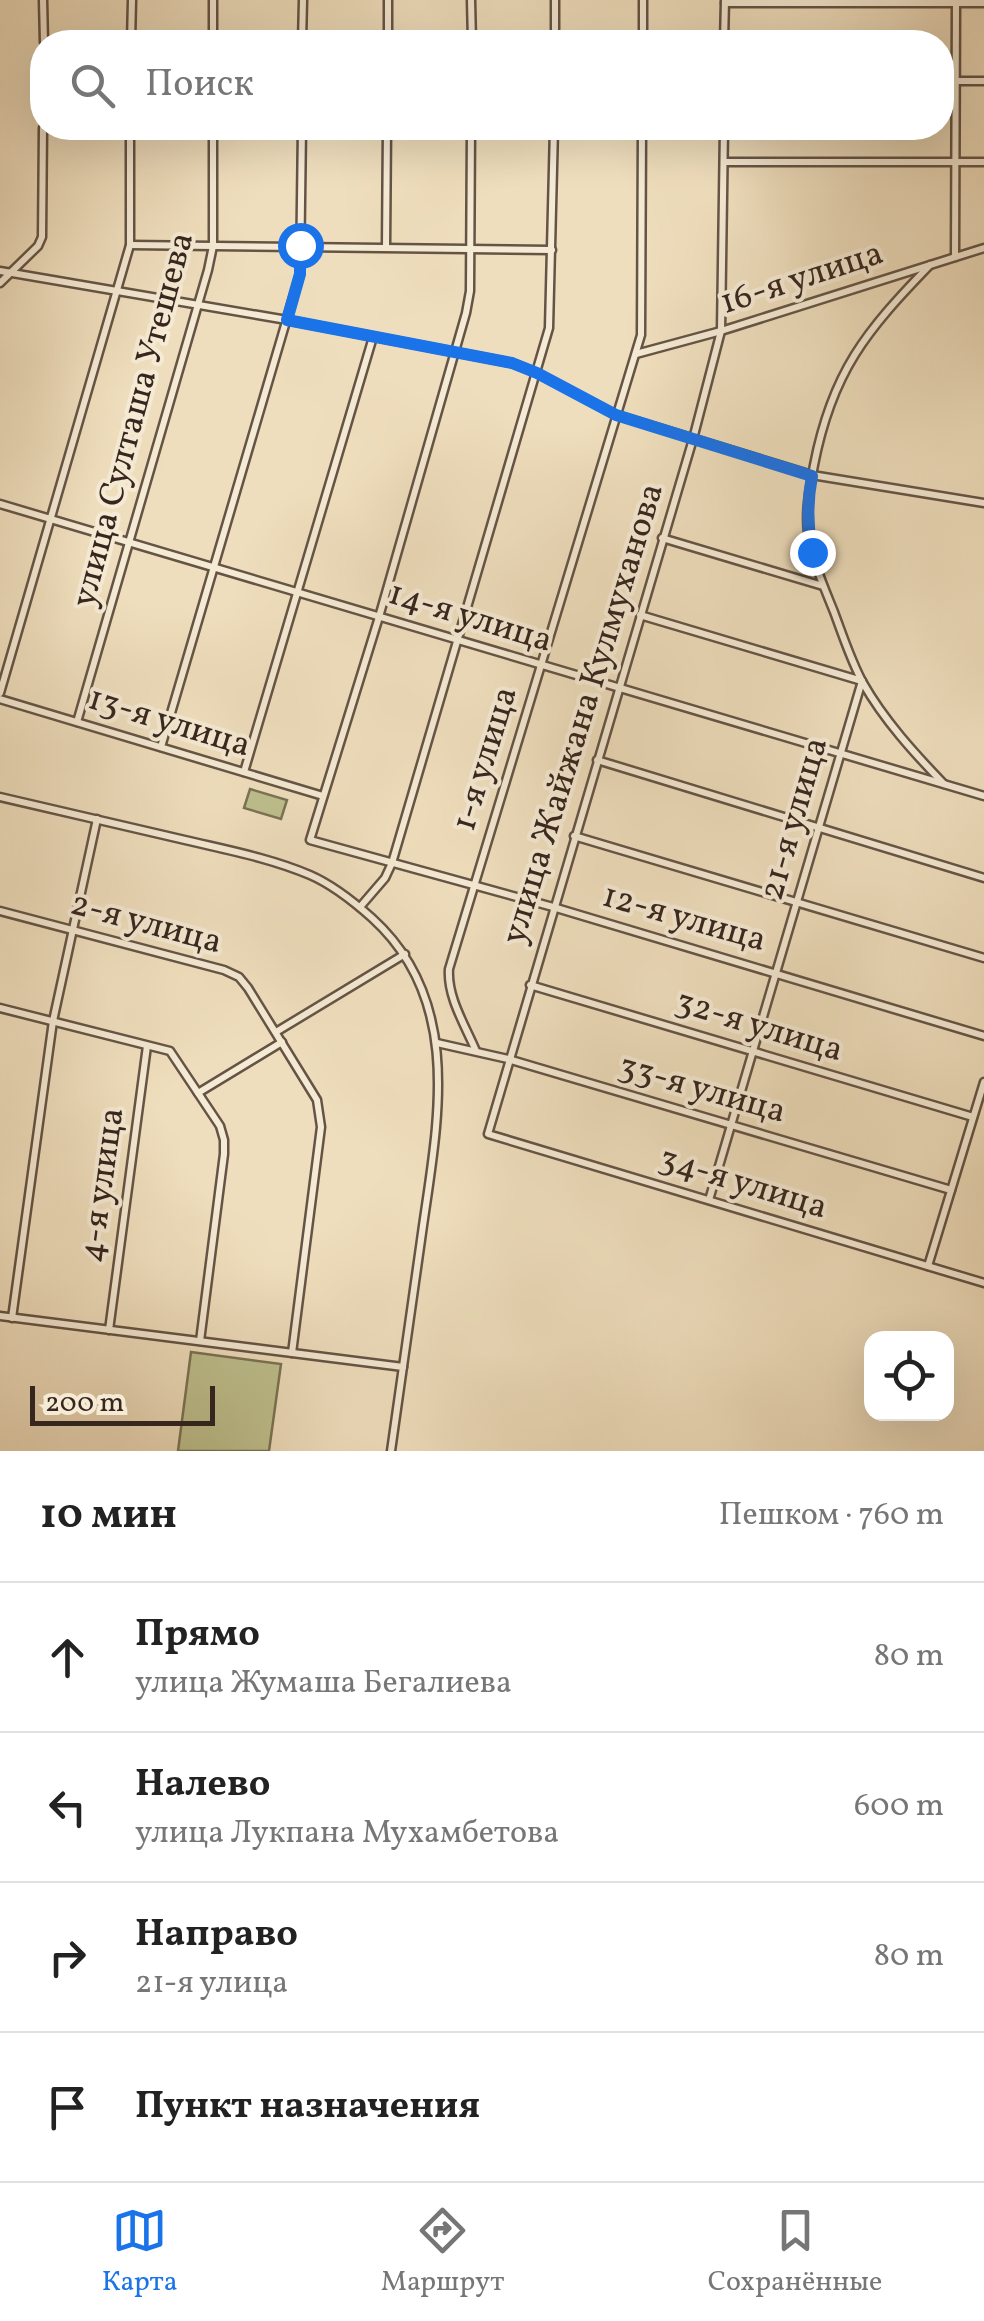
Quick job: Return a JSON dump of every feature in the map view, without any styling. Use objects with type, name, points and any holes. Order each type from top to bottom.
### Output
[{"type":"street","points":[[44,0],[44,30]]},
{"type":"street","points":[[131,30],[132,0]]},
{"type":"street","points":[[213,30],[214,0]]},
{"type":"street","points":[[302,30],[303,0]]},
{"type":"street","points":[[388,0],[388,30]]},
{"type":"street","points":[[471,0],[472,30]]},
{"type":"street","points":[[555,30],[556,0]]},
{"type":"street","points":[[643,0],[643,30]]},
{"type":"street","points":[[724,30],[724,1],[984,3]]},
{"type":"street","points":[[955,257],[956,2]]},
{"type":"street","points":[[956,81],[984,82]]},
{"type":"street","points":[[0,283],[38,246],[42,237],[43,140]]},
{"type":"street","points":[[0,696],[130,245],[130,140]]},
{"type":"street","name":"улица Султаша Утешева","points":[[77,722],[213,246],[213,140]]},
{"type":"street","points":[[162,747],[300,274],[302,140]]},
{"type":"street","points":[[386,247],[387,140]]},
{"type":"street","points":[[324,796],[456,352],[470,291],[471,140]]},
{"type":"street","points":[[360,907],[385,878],[392,863],[549,328],[554,140]]},
{"type":"street","name":"1-я улица","points":[[476,1051],[448,981],[449,969],[640,335],[642,140]]},
{"type":"street","name":"улица Жайжана Кулмуханова","points":[[488,1134],[693,439],[721,331],[724,140]]},
{"type":"street","points":[[724,162],[984,162]]},
{"type":"street","points":[[130,245],[552,250]]},
{"type":"street","name":"16-я улица","points":[[635,354],[984,248]]},
{"type":"street","points":[[930,265],[874,324],[844,371],[821,428],[808,501],[808,529],[823,586],[862,681],[898,732],[945,784]]},
{"type":"street","points":[[0,271],[512,363],[616,415],[812,476],[984,504]]},
{"type":"street","points":[[244,772],[373,337]]},
{"type":"street","name":"14-я улица","points":[[0,504],[984,796]]},
{"type":"street","points":[[662,538],[823,586]]},
{"type":"street","points":[[640,614],[862,681]]},
{"type":"street","name":"21-я улица","points":[[709,1200],[862,681]]},
{"type":"street","name":"13-я улица","points":[[0,696],[324,796]]},
{"type":"street","points":[[597,760],[984,878]]},
{"type":"street","name":"12-я улица","points":[[324,796],[310,840],[776,972],[984,1036]]},
{"type":"street","points":[[0,797],[263,859],[310,875],[360,907],[405,954],[425,996],[437,1043],[439,1077],[433,1152],[392,1451]]},
{"type":"street","points":[[12,1318],[52,1021],[98,820]]},
{"type":"street","points":[[574,836],[984,958]]},
{"type":"street","name":"2-я улица","points":[[0,911],[224,970],[248,988],[317,1100],[321,1126],[292,1353]]},
{"type":"street","points":[[276,1032],[405,954]]},
{"type":"street","name":"32-я улица","points":[[530,984],[973,1117]]},
{"type":"street","points":[[0,1008],[170,1052],[220,1126],[224,1154],[200,1341]]},
{"type":"street","points":[[198,1093],[282,1042]]},
{"type":"street","name":"33-я улица","points":[[437,1043],[508,1059],[951,1190]]},
{"type":"street","name":"4-я улица","points":[[108,1330],[148,1046]]},
{"type":"street","points":[[928,1266],[984,1082]]},
{"type":"street","name":"34-я улица","points":[[488,1134],[984,1282]]},
{"type":"street","points":[[0,1316],[403,1367]]},
{"type":"green space","points":[[250,789],[287,800],[281,819],[244,808]]},
{"type":"green space","points":[[191,1352],[281,1364],[269,1451],[178,1451]]},
{"type":"route","points":[[300,245],[300,274],[287,320],[512,363],[616,415],[812,476],[808,501],[812,552]]}]
